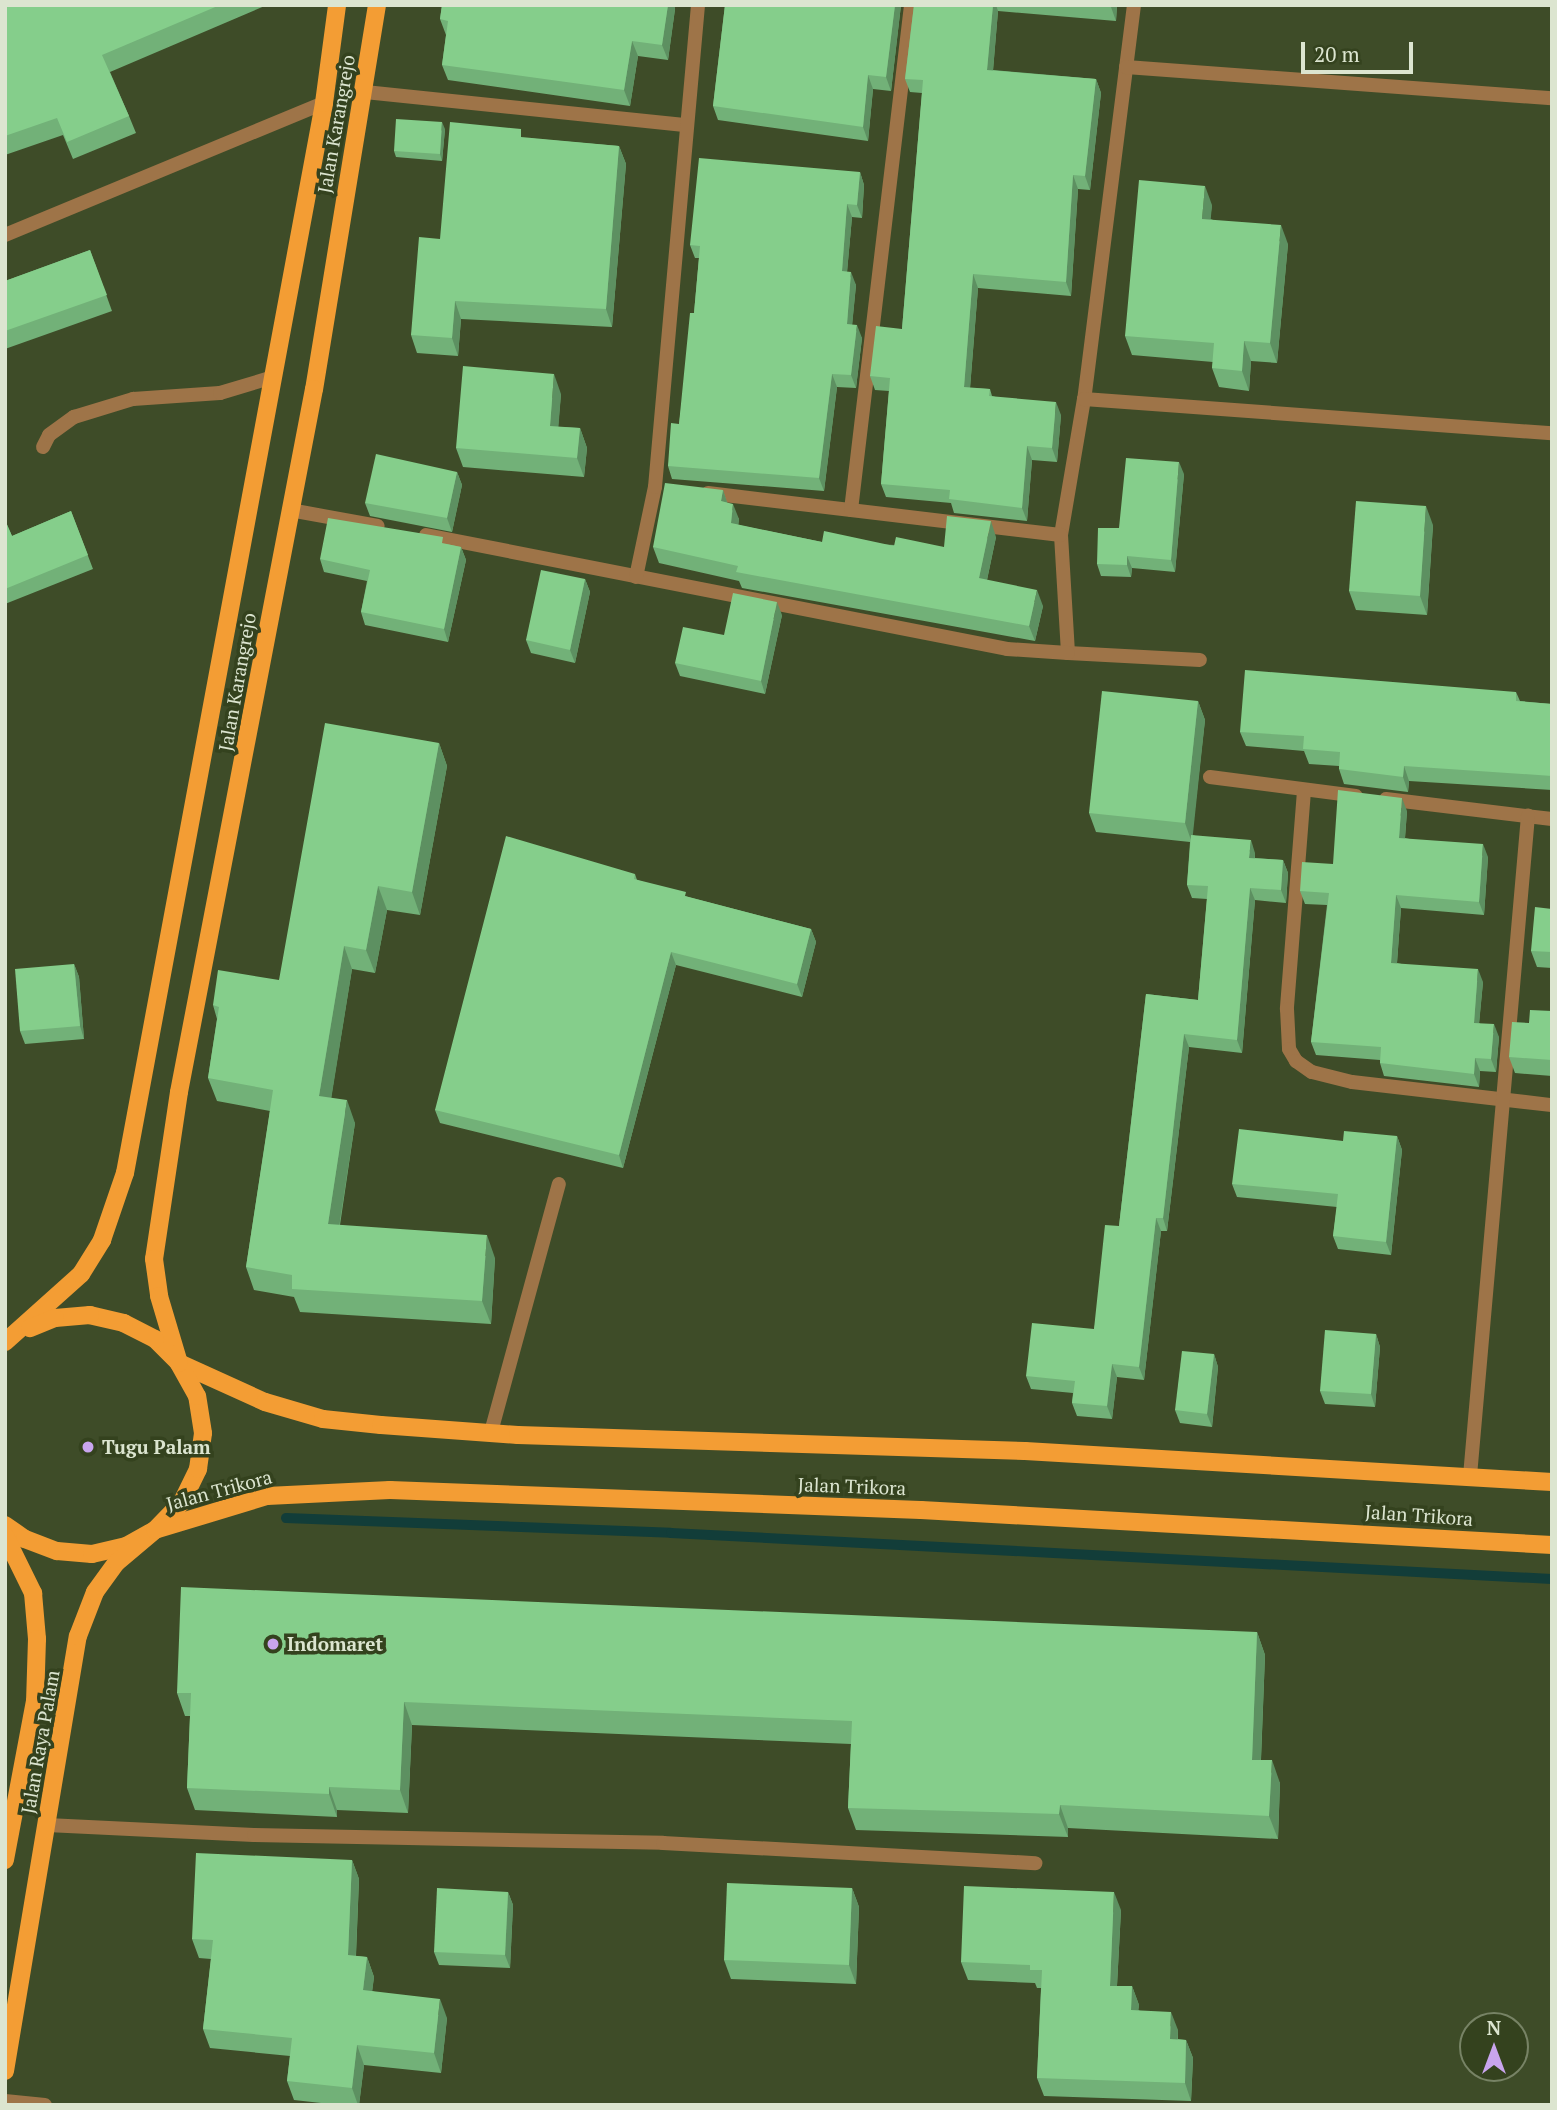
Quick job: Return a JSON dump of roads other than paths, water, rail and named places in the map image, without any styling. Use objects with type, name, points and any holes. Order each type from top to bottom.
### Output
[{"type":"main road","name":"Jalan Karangrejo","points":[[23,1331],[81,1273],[102,1240],[125,1173],[270,378],[324,103],[337,5]]},
{"type":"main road","name":"Jalan Karangrejo","points":[[179,1363],[159,1296],[154,1259],[179,1093],[290,510],[365,92],[377,5]]},
{"type":"main road","points":[[5,1343],[23,1331],[55,1318],[90,1315],[124,1322],[155,1339],[179,1363],[197,1396],[203,1433],[198,1469],[182,1502],[156,1530],[126,1546],[92,1554],[57,1551],[25,1539],[5,1525]]},
{"type":"main road","name":"Jalan Trikora","points":[[179,1363],[265,1402],[323,1419],[491,1432],[1025,1451],[1552,1482]]},
{"type":"main road","name":"Jalan Trikora","points":[[156,1530],[267,1496],[390,1490],[921,1510],[1552,1545]]},
{"type":"main road","name":"Jalan Raya Palam","points":[[5,2071],[78,1636],[95,1592],[117,1562],[156,1530]]},
{"type":"main road","name":"Jalan Raya Palam","points":[[5,1536],[33,1593],[37,1639],[35,1701],[5,1860]]},
{"type":"street","points":[[636,577],[661,487],[684,125],[698,5]]},
{"type":"street","points":[[851,510],[911,5]]},
{"type":"street","points":[[1068,653],[1061,535],[1084,399],[1134,5]]},
{"type":"street","points":[[1126,67],[1552,98]]},
{"type":"street","points":[[365,92],[684,125]]},
{"type":"street","points":[[5,235],[324,103]]},
{"type":"street","points":[[43,447],[49,435],[75,417],[133,399],[220,393],[270,378]]},
{"type":"street","points":[[1084,399],[1552,433]]},
{"type":"street","points":[[694,491],[1061,535]]},
{"type":"street","points":[[290,510],[1007,649],[1200,660]]},
{"type":"street","points":[[1210,777],[1304,791],[1552,819]]},
{"type":"street","points":[[1304,791],[1287,1009],[1289,1049],[1296,1062],[1312,1072],[1352,1082],[1502,1102],[1552,1105]]},
{"type":"street","points":[[1469,1476],[1528,816]]},
{"type":"street","points":[[491,1432],[559,1184]]},
{"type":"street","points":[[47,1825],[254,1835],[663,1843],[1035,1863]]},
{"type":"street","points":[[5,2101],[45,2105]]},
{"type":"waterway","points":[[286,1518],[671,1533],[1552,1579]]},
{"type":"place","name":"Tugu Palam","points":[[88,1447]]},
{"type":"place","name":"Indomaret","points":[[273,1644]]}]
